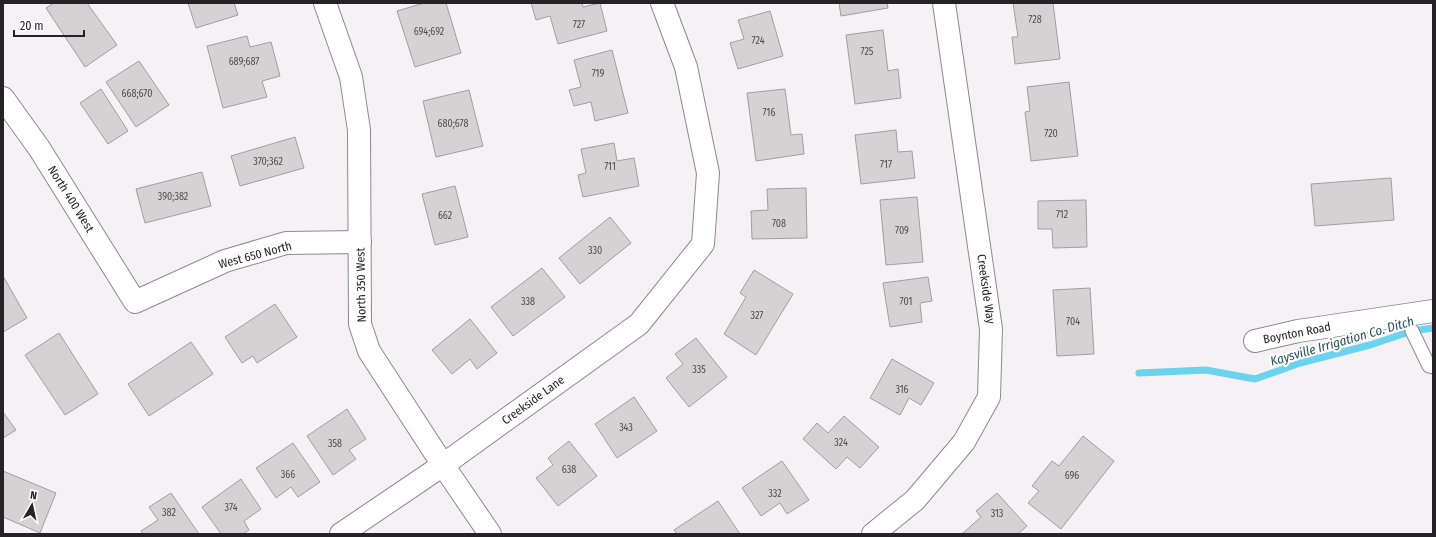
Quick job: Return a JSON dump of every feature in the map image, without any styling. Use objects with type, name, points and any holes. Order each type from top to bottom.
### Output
[{"type":"street","name":"North 350 West","points":[[325,3],[351,77],[359,130],[360,324],[369,351],[490,534]]},
{"type":"street","name":"Creekside Lane","points":[[341,534],[443,465],[639,324],[703,244],[708,174],[686,67],[662,3]]},
{"type":"street","name":"Creekside Way","points":[[873,534],[915,500],[964,442],[989,397],[991,329],[944,3]]},
{"type":"street","name":"North 400 West","points":[[3,98],[39,148],[135,302]]},
{"type":"street","name":"West 650 North","points":[[135,302],[224,261],[286,243],[360,242]]},
{"type":"street","name":"Boynton Road","points":[[1255,340],[1433,311]]},
{"type":"lane","points":[[1412,331],[1429,366],[1433,367]]},
{"type":"building","points":[[54,3],[87,3],[117,45],[85,67],[46,8]]},
{"type":"building","points":[[188,3],[234,3],[238,15],[196,28]]},
{"type":"building","points":[[424,3],[446,3],[461,53],[415,67],[397,11]]},
{"type":"building","points":[[531,3],[582,3],[583,7],[600,3],[607,31],[558,44],[550,16],[536,20]]},
{"type":"building","points":[[839,3],[887,3],[888,8],[841,16]]},
{"type":"building","points":[[1013,3],[1053,3],[1060,59],[1015,64],[1012,37],[1018,37]]},
{"type":"building","points":[[770,11],[783,56],[738,69],[730,43],[744,39],[738,20]]},
{"type":"building","points":[[883,30],[888,71],[898,69],[901,98],[855,104],[846,35]]},
{"type":"building","points":[[247,36],[250,47],[271,42],[280,76],[262,81],[267,97],[223,108],[207,46]]},
{"type":"building","points":[[612,50],[628,113],[595,121],[591,102],[574,106],[569,90],[581,87],[574,60]]},
{"type":"building","points":[[139,61],[169,105],[136,127],[106,82]]},
{"type":"building","points":[[1069,82],[1078,156],[1031,161],[1025,112],[1030,111],[1027,87]]},
{"type":"building","points":[[101,89],[128,131],[108,144],[80,103]]},
{"type":"building","points":[[785,89],[791,135],[802,134],[804,154],[756,161],[747,93]]},
{"type":"building","points":[[469,90],[483,146],[436,157],[423,101]]},
{"type":"building","points":[[896,130],[898,152],[912,151],[915,178],[861,184],[855,135]]},
{"type":"building","points":[[295,137],[304,168],[240,186],[231,156]]},
{"type":"building","points":[[614,143],[617,161],[634,158],[639,186],[583,197],[578,175],[586,173],[581,149]]},
{"type":"building","points":[[202,172],[211,206],[145,223],[136,189]]},
{"type":"building","points":[[1391,178],[1394,220],[1315,226],[1311,184]]},
{"type":"building","points":[[455,186],[468,237],[435,245],[422,194]]},
{"type":"building","points":[[806,188],[807,238],[752,239],[751,211],[768,210],[767,189]]},
{"type":"building","points":[[917,197],[923,262],[886,265],[880,200]]},
{"type":"building","points":[[1086,200],[1087,247],[1053,248],[1052,229],[1038,229],[1038,201]]},
{"type":"building","points":[[610,217],[631,243],[580,284],[559,258]]},
{"type":"building","points":[[542,268],[565,297],[513,336],[491,307]]},
{"type":"building","points":[[754,270],[793,294],[756,355],[724,334],[746,297],[740,293]]},
{"type":"building","points":[[3,276],[27,318],[3,332]]},
{"type":"building","points":[[928,277],[932,301],[920,303],[922,322],[890,327],[883,283]]},
{"type":"building","points":[[1090,288],[1094,354],[1057,356],[1053,290]]},
{"type":"building","points":[[275,304],[297,337],[257,363],[253,356],[242,363],[225,337]]},
{"type":"building","points":[[470,319],[497,353],[477,369],[470,359],[452,374],[432,350]]},
{"type":"building","points":[[59,333],[98,394],[65,415],[25,355]]},
{"type":"building","points":[[696,338],[727,377],[689,407],[666,378],[683,364],[675,354]]},
{"type":"building","points":[[191,342],[213,374],[149,416],[128,384]]},
{"type":"building","points":[[892,359],[934,383],[921,405],[909,398],[900,415],[870,398]]},
{"type":"building","points":[[634,397],[657,431],[617,458],[595,424]]},
{"type":"building","points":[[347,409],[366,439],[349,450],[356,459],[333,475],[307,436]]},
{"type":"building","points":[[3,412],[16,430],[3,438]]},
{"type":"building","points":[[844,416],[879,447],[860,468],[847,457],[836,469],[803,439],[817,423],[828,433]]},
{"type":"building","points":[[1083,436],[1114,461],[1061,529],[1028,503],[1039,491],[1032,486],[1052,461],[1059,466]]},
{"type":"building","points":[[569,441],[597,476],[558,506],[536,478],[553,465],[548,458]]},
{"type":"building","points":[[293,443],[320,482],[298,497],[291,487],[276,498],[256,468]]},
{"type":"building","points":[[782,461],[809,500],[787,514],[780,503],[761,516],[742,488]]},
{"type":"building","points":[[3,471],[56,493],[40,533],[3,517]]},
{"type":"building","points":[[241,479],[261,509],[244,521],[249,530],[243,534],[221,534],[202,507]]},
{"type":"building","points":[[171,493],[199,534],[143,534],[141,531],[158,520],[149,507]]},
{"type":"building","points":[[997,493],[1027,526],[1018,534],[962,534],[981,517],[976,511]]},
{"type":"building","points":[[718,501],[740,534],[677,534],[674,530]]},
{"type":"waterway","name":"Kaysville Irrigation Co. Ditch","points":[[1139,373],[1206,370],[1255,379],[1300,363],[1370,345],[1412,331],[1433,328]]}]
